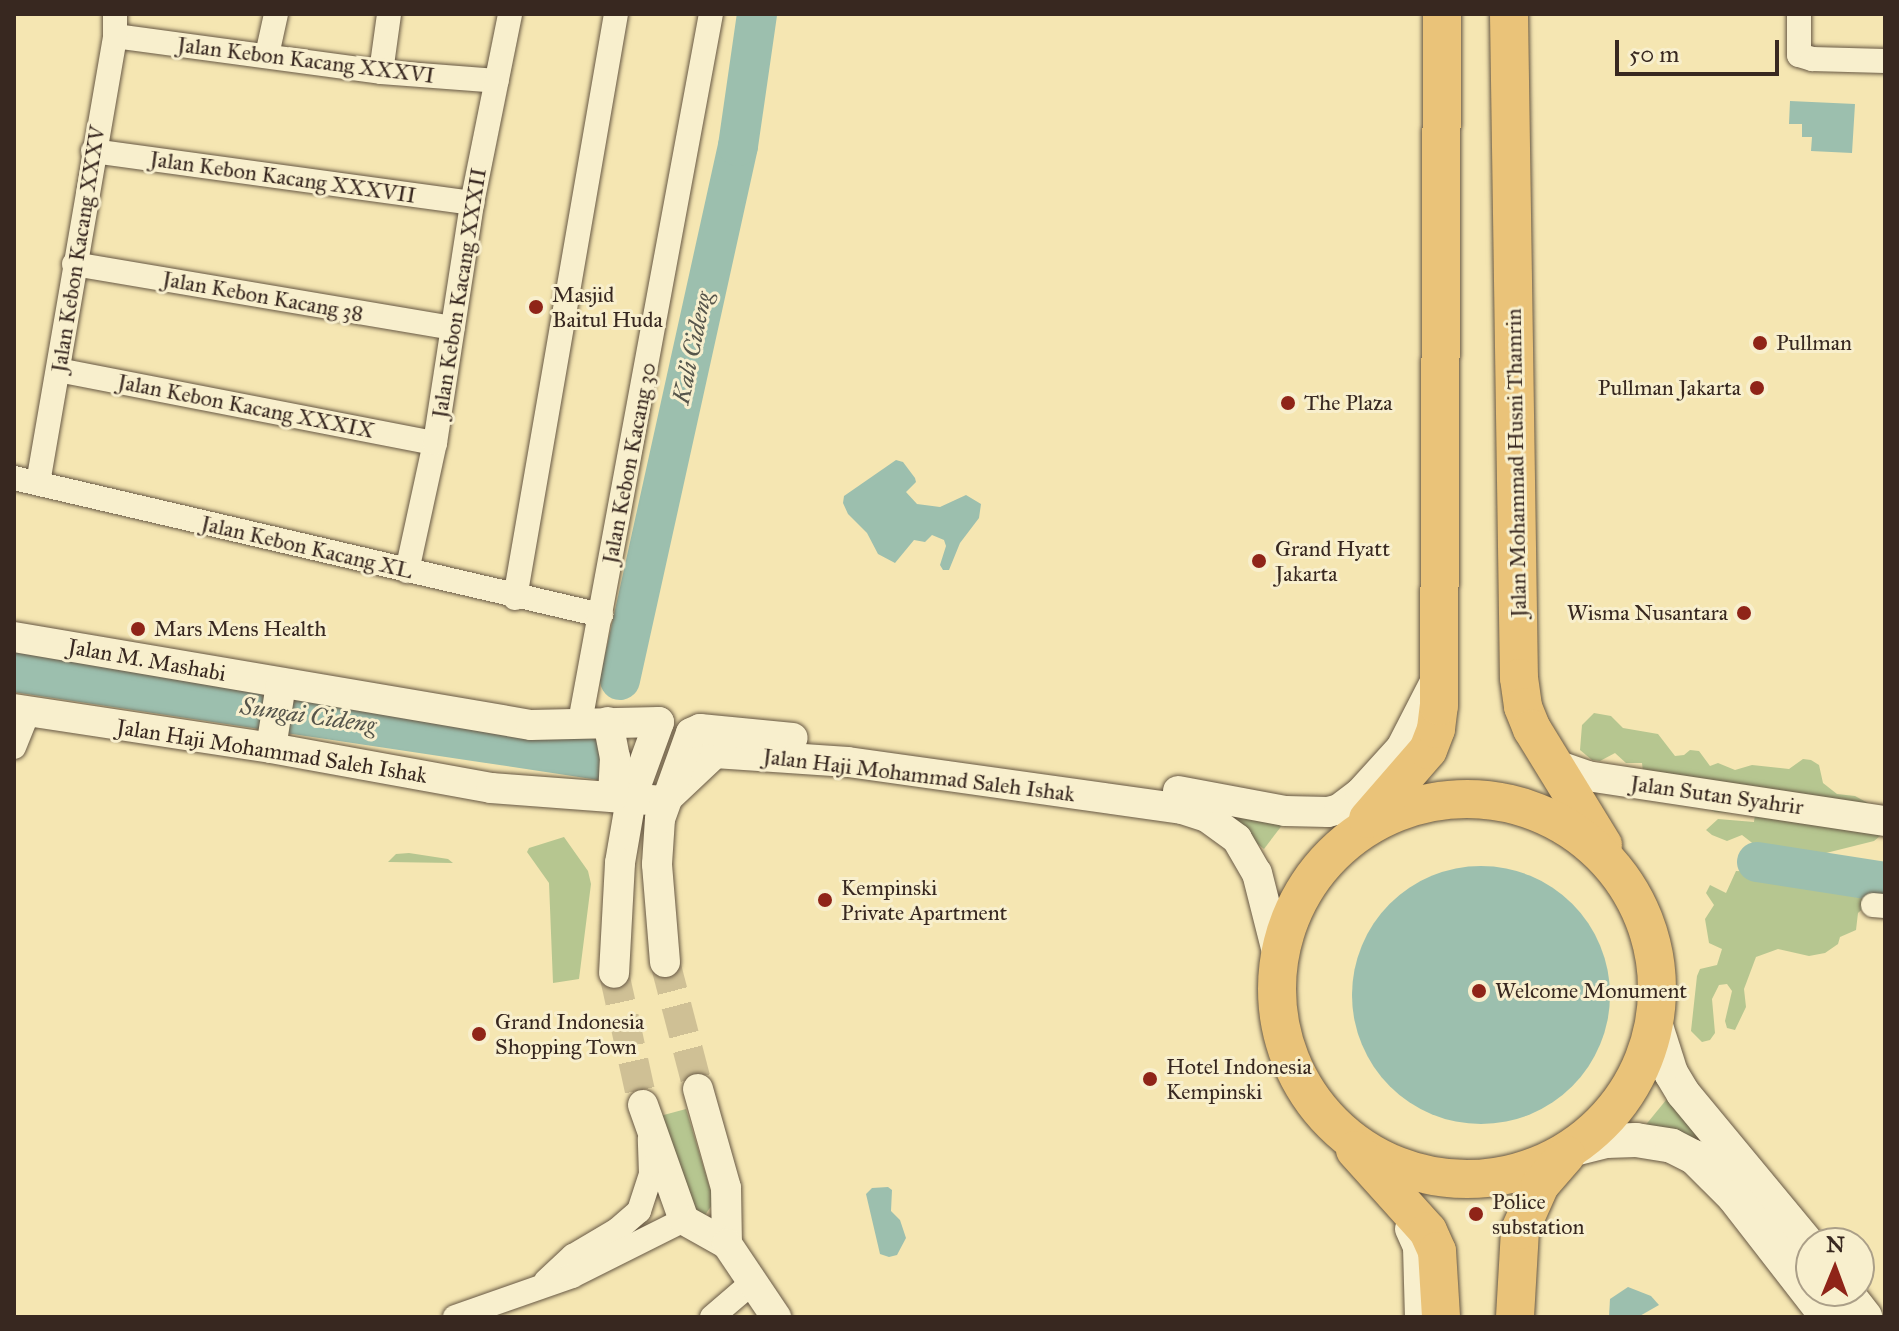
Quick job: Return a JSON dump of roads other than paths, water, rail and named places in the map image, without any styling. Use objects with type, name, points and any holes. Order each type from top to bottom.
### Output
[{"type":"main road","points":[[1350,839],[1428,750],[1436,729],[1440,671],[1442,14]]},
{"type":"main road","name":"Jalan Mohammad Husni Thamrin","points":[[1509,14],[1519,678],[1523,707],[1550,763],[1626,884]]},
{"type":"main road","points":[[1441,1317],[1437,1251],[1428,1231],[1307,1096],[1286,1052],[1278,1015],[1278,956],[1293,909],[1304,889],[1332,853],[1350,839],[1392,814],[1417,805],[1457,800],[1496,802],[1547,817],[1583,839],[1626,884],[1643,915],[1656,959],[1656,1026],[1671,1073],[1683,1093],[1795,1229]]},
{"type":"main road","points":[[1515,1317],[1517,1247],[1526,1214],[1540,1185],[1570,1150],[1608,1118],[1631,1088],[1656,1026]]},
{"type":"main road","points":[[1340,1132],[1378,1154],[1419,1169],[1447,1177],[1477,1180],[1535,1169],[1570,1150],[1606,1141],[1636,1140],[1672,1146],[1694,1157],[1734,1197],[1827,1317]]},
{"type":"main road","points":[[1428,1231],[1447,1203],[1478,1196],[1503,1207],[1517,1247]]},
{"type":"street","points":[[267,55],[276,14]]},
{"type":"street","points":[[381,72],[389,14]]},
{"type":"street","name":"Jalan Kebon Kacang XXXII","points":[[407,571],[435,443],[472,203],[510,14]]},
{"type":"street","points":[[515,598],[616,14]]},
{"type":"street","name":"Jalan Kebon Kacang 30","points":[[594,722],[601,615],[711,14]]},
{"type":"street","points":[[1799,14],[1799,55],[1812,59],[1885,61]]},
{"type":"street","name":"Jalan Kebon Kacang XXXVI","points":[[115,25],[267,55],[381,72],[497,81]]},
{"type":"street","name":"Jalan Kebon Kacang XXXV","points":[[38,483],[115,25]]},
{"type":"street","name":"Jalan Kebon Kacang XXXVII","points":[[93,151],[472,203]]},
{"type":"street","name":"Jalan Kebon Kacang 38","points":[[74,264],[453,328]]},
{"type":"street","name":"Jalan Kebon Kacang XXXIX","points":[[58,370],[435,443]]},
{"type":"street","name":"Jalan Kebon Kacang XL","points":[[14,478],[515,598],[601,615]]},
{"type":"street","name":"Jalan M. Mashabi","points":[[14,637],[280,691],[531,725],[659,722],[622,798]]},
{"type":"street","name":"Jalan Haji Mohammad Saleh Ishak","points":[[664,801],[691,733],[700,729],[776,735],[1172,789],[1285,811],[1328,812],[1350,802],[1401,748],[1440,671]]},
{"type":"street","points":[[272,740],[280,691]]},
{"type":"street","points":[[14,747],[21,710]]},
{"type":"street","name":"Jalan Haji Mohammad Saleh Ishak","points":[[21,710],[272,740],[491,788],[664,801],[715,753],[848,762],[1198,813],[1237,839],[1257,873],[1278,956]]},
{"type":"street","points":[[594,722],[615,757],[622,798],[614,973]]},
{"type":"street","name":"Jalan Sutan Syahrir","points":[[1550,763],[1587,776],[1885,821]]},
{"type":"street","points":[[664,801],[657,864],[665,962]]},
{"type":"street","points":[[698,1089],[726,1188],[727,1244]]},
{"type":"street","points":[[646,1116],[684,1220],[727,1244],[776,1317]]},
{"type":"street","points":[[541,1285],[573,1256],[617,1230],[639,1211],[651,1174],[646,1116]]},
{"type":"street","points":[[1368,1164],[1418,1247],[1420,1317]]},
{"type":"street","points":[[455,1317],[572,1276],[684,1220]]},
{"type":"street","points":[[712,1317],[753,1282]]},
{"type":"waterway","name":"Kali Cideng","points":[[620,680],[738,146],[757,14]]},
{"type":"waterway","name":"Sungai Cideng","points":[[14,672],[601,760]]},
{"type":"waterway","points":[[1757,862],[1885,882]]},
{"type":"tunnel","points":[[665,962],[698,1089]]},
{"type":"tunnel","points":[[614,973],[643,1105]]},
{"type":"place","name":"Masjid Baitul Huda","points":[[536,307]]},
{"type":"place","name":"Pullman","points":[[1760,343]]},
{"type":"place","name":"Pullman Jakarta","points":[[1757,388]]},
{"type":"place","name":"The Plaza","points":[[1288,403]]},
{"type":"place","name":"Grand Hyatt Jakarta","points":[[1259,561]]},
{"type":"place","name":"Wisma Nusantara","points":[[1744,613]]},
{"type":"place","name":"Mars Mens Health","points":[[138,629]]},
{"type":"place","name":"Kempinski Private Apartment","points":[[825,900]]},
{"type":"place","name":"Welcome Monument","points":[[1479,991]]},
{"type":"place","name":"Grand Indonesia Shopping Town","points":[[479,1034]]},
{"type":"place","name":"Hotel Indonesia Kempinski","points":[[1150,1079]]},
{"type":"place","name":"Police substation","points":[[1476,1214]]}]
